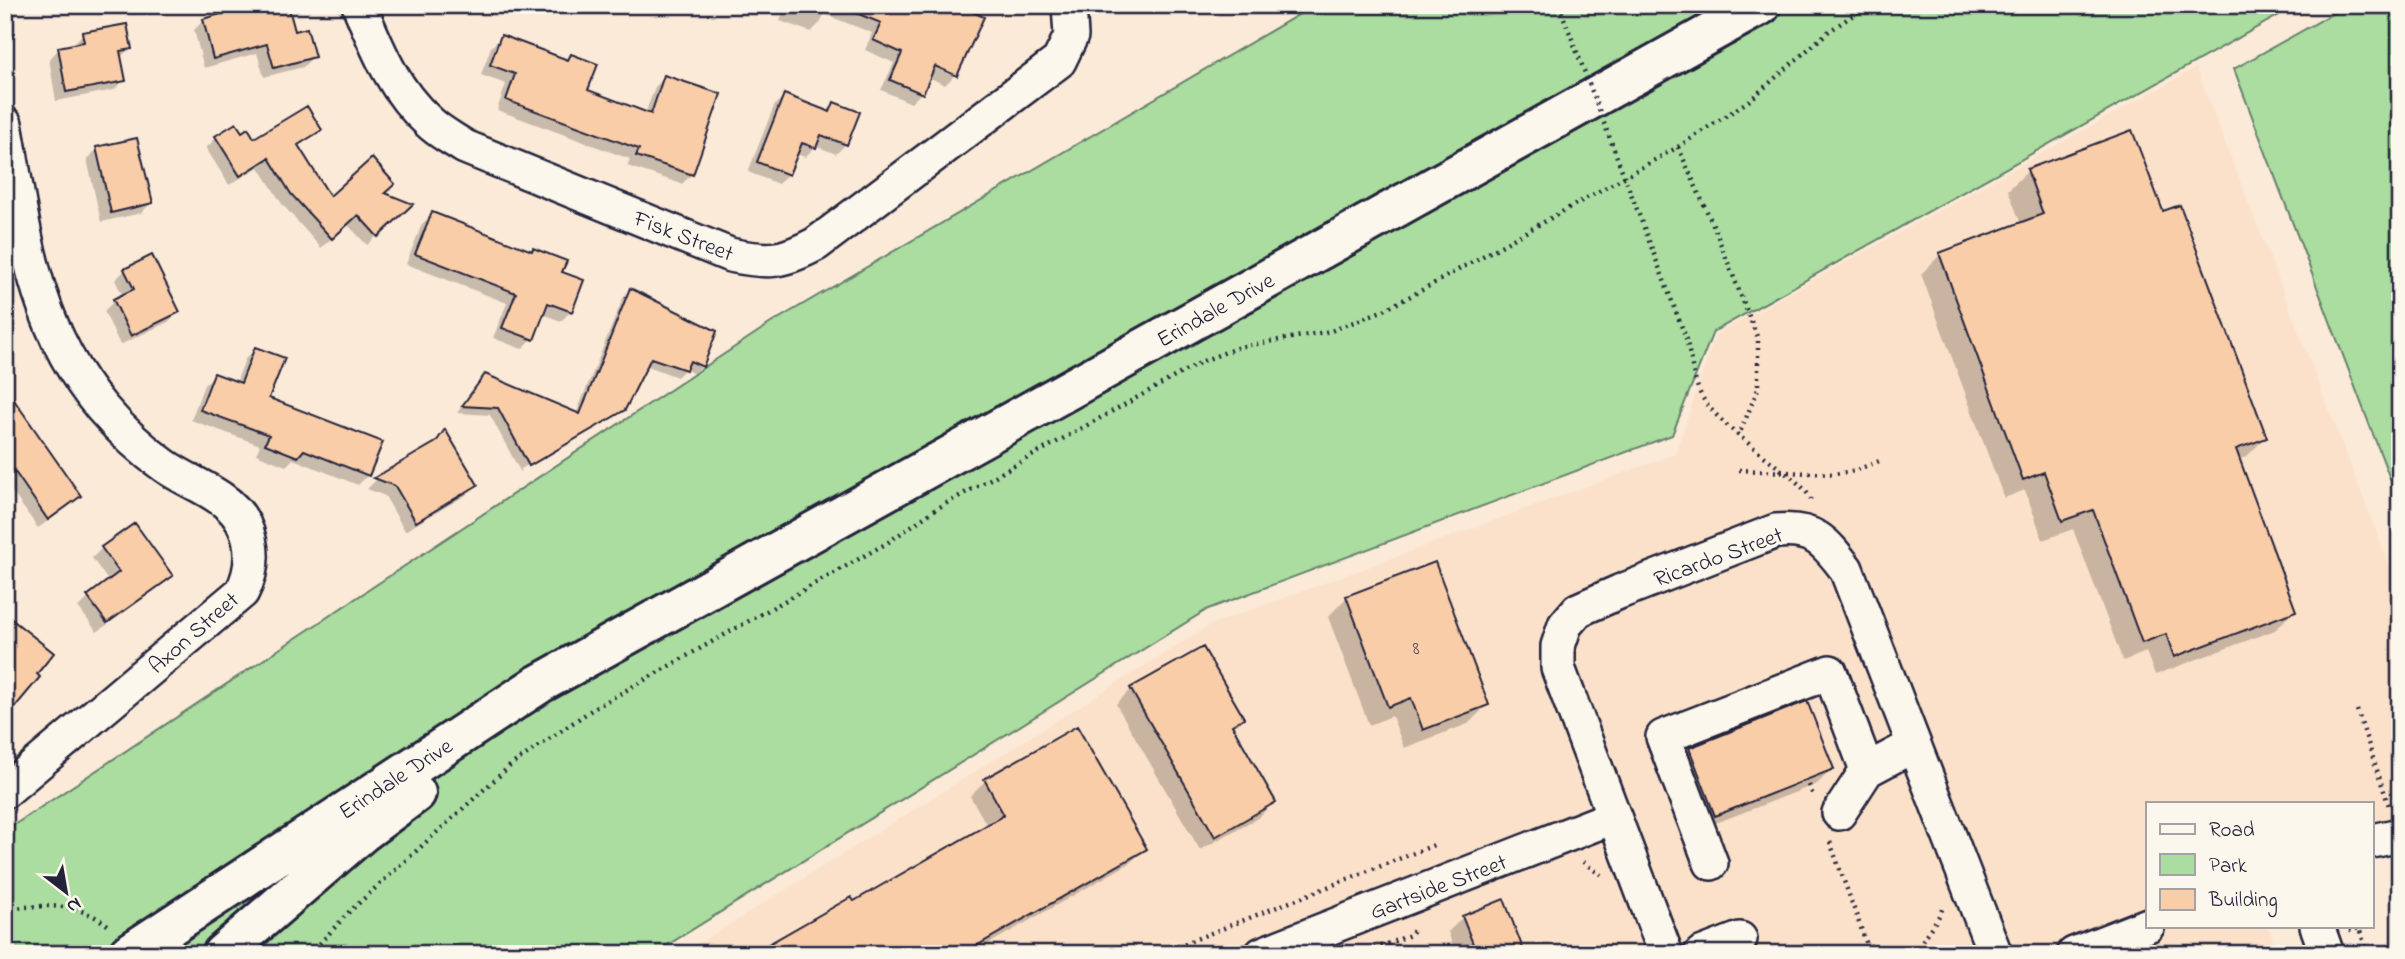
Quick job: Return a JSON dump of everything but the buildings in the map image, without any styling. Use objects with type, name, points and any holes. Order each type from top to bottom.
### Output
[{"type":"main road","name":"Erindale Drive","points":[[123,944],[539,684],[1761,5]]},
{"type":"main road","name":"Erindale Drive","points":[[222,954],[362,833],[504,727],[669,613]]},
{"type":"street","name":"Fisk Street","points":[[359,5],[386,69],[398,88],[429,122],[465,147],[730,255],[761,261],[791,257],[817,243],[1059,61],[1071,36],[1069,5]]},
{"type":"street","name":"Axon Street","points":[[5,124],[31,262],[43,307],[68,360],[102,408],[143,449],[166,466],[223,499],[244,524],[253,555],[251,575],[243,592],[5,791]]},
{"type":"street","name":"Ricardo Street","points":[[1666,954],[1558,668],[1558,646],[1565,625],[1578,610],[1776,531],[1793,530],[1811,534],[1828,545],[1846,569],[1995,954]]},
{"type":"street","points":[[1711,863],[1663,737],[1830,672],[1867,770]]},
{"type":"street","points":[[1828,818],[1867,770],[1914,745]]},
{"type":"street","name":"Gartside Street","points":[[1262,954],[1613,817]]},
{"type":"street","points":[[2374,839],[2395,823]]},
{"type":"street","points":[[2074,954],[2146,926]]},
{"type":"street","points":[[2317,928],[2327,954]]},
{"type":"street","points":[[1701,954],[1740,939]]},
{"type":"path","points":[[1559,5],[1686,338]]},
{"type":"path","points":[[310,954],[349,912],[511,765],[593,709],[887,543],[936,509],[1203,361],[1239,347],[1331,331],[1373,315],[1678,147],[1749,100],[1828,32],[1868,5]]},
{"type":"path","points":[[1678,147],[1714,227],[1758,339],[1758,389],[1739,435]]},
{"type":"path","points":[[1740,470],[1833,474],[1854,471],[1882,460]]},
{"type":"path","points":[[2357,710],[2395,823]]},
{"type":"path","points":[[1809,785],[1828,818],[1867,945],[1896,954]]},
{"type":"path","points":[[1158,954],[1434,845]]},
{"type":"path","points":[[1572,866],[1583,862],[1609,881]]},
{"type":"path","points":[[5,909],[61,905],[98,918],[123,944]]},
{"type":"path","points":[[1361,954],[1410,935],[1424,920]]},
{"type":"shaded area","points":[[2196,68],[2400,592],[2400,847],[2374,857],[2374,802],[2146,802],[2146,928],[2269,928],[2279,954],[682,954],[1210,625],[1675,454],[1716,334]]},
{"type":"green space","points":[[1315,5],[2297,5],[1713,332],[1672,435],[1208,609],[653,954],[5,954],[5,831],[771,323]]},
{"type":"green space","points":[[2348,5],[2400,5],[2400,505],[2234,69]]}]
